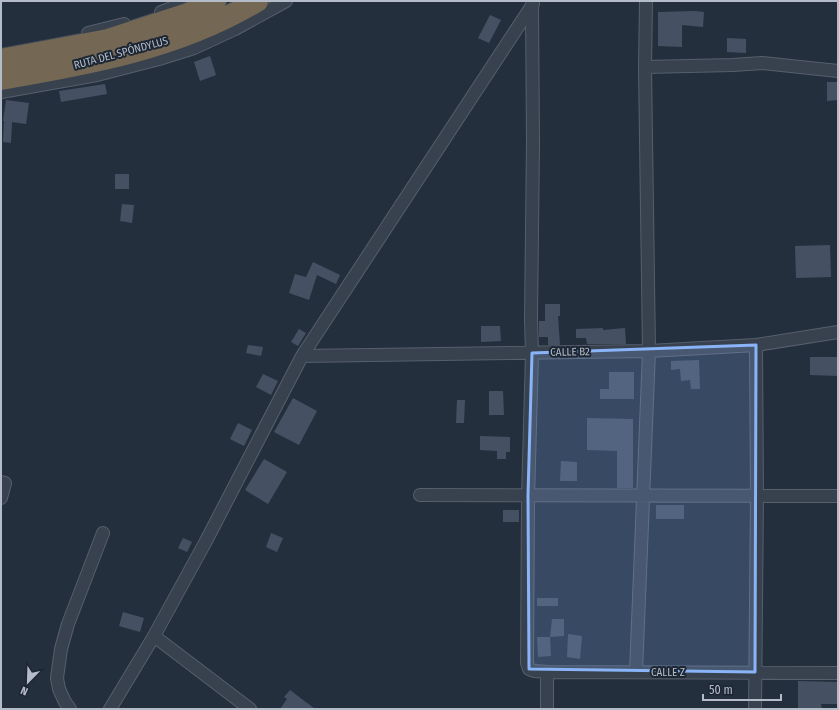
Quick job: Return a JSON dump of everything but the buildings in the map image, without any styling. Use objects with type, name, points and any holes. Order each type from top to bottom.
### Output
[{"type":"highway","name":"RUTA DEL SPÓNDYLUS","points":[[1,60],[108,40],[188,14],[215,1]]},
{"type":"highway","name":"RUTA DEL SPÓNDYLUS","points":[[1,79],[92,62],[152,47],[195,32],[240,11],[257,1]]},
{"type":"street","points":[[1,49],[92,33],[145,18],[190,1]]},
{"type":"street","points":[[1,92],[97,75],[159,59],[194,48],[235,29],[286,1]]},
{"type":"street","points":[[636,672],[649,351],[645,67],[646,1]]},
{"type":"street","points":[[528,495],[532,353],[533,3]]},
{"type":"street","points":[[110,709],[154,636],[206,541],[302,356],[533,3]]},
{"type":"street","points":[[645,67],[762,63],[838,70]]},
{"type":"street","name":"CALLE B2","points":[[302,356],[649,351],[756,345],[838,332]]},
{"type":"street","points":[[755,709],[757,496],[756,345]]},
{"type":"street","points":[[1,482],[5,482],[1,498]]},
{"type":"street","points":[[420,495],[838,496]]},
{"type":"street","name":"CALLE Z","points":[[528,495],[527,663],[529,669],[534,672],[838,673]]},
{"type":"street","points":[[70,709],[59,689],[57,678],[61,649],[68,624],[103,532]]},
{"type":"street","points":[[154,636],[250,709]]},
{"type":"street","points":[[547,672],[547,709]]},
{"type":"highlighted area","points":[[756,345],[755,672],[529,669],[528,495],[532,353]]}]
